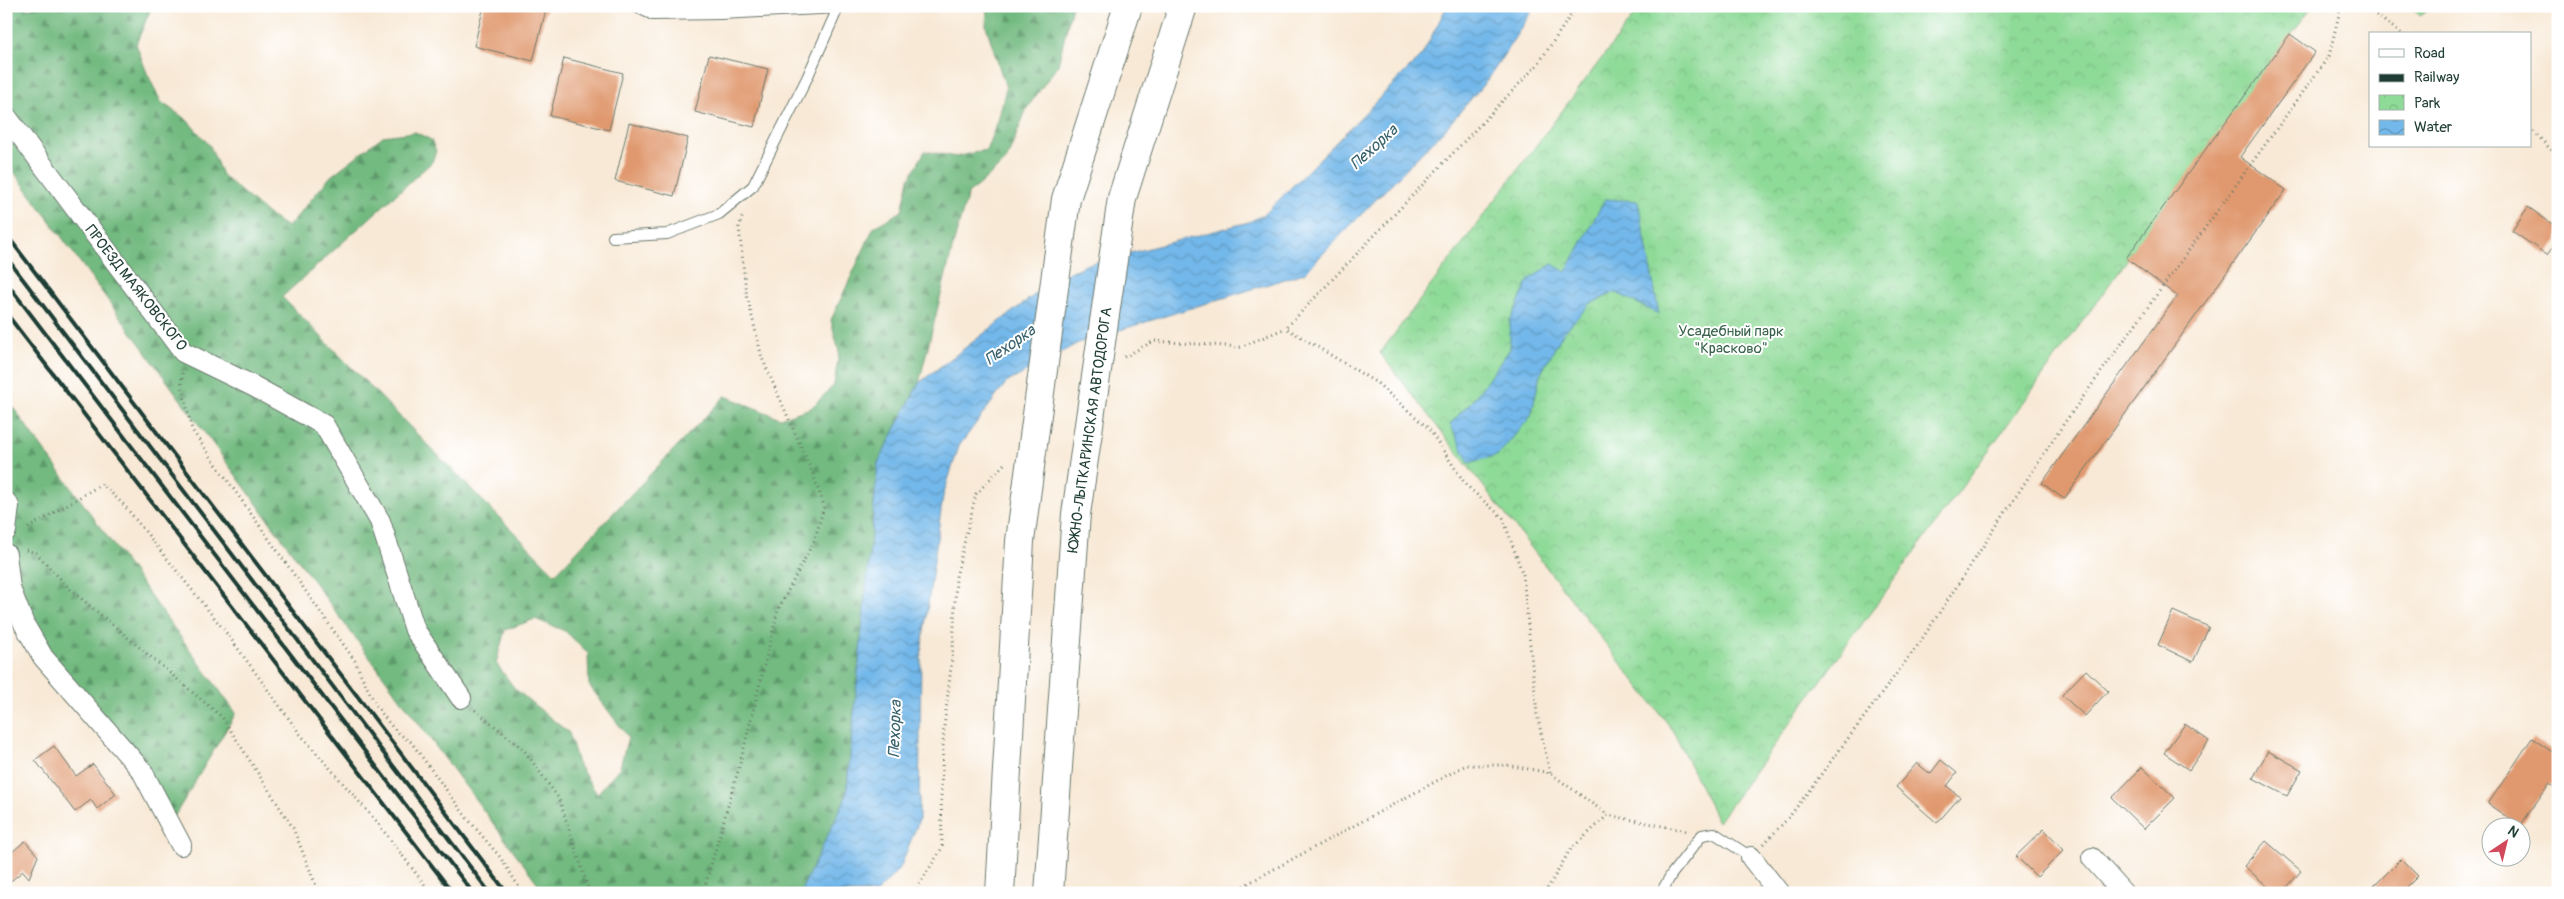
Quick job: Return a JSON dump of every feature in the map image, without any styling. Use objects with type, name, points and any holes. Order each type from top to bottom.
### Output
[{"type":"main road","points":[[1000,893],[1020,541],[1066,199],[1128,6]]},
{"type":"main road","name":"ЮЖНО-ЛЫТКАРИНСКАЯ АВТОДОРОГА","points":[[1049,893],[1076,514],[1120,208],[1183,6]]},
{"type":"street","name":"ПРОЕЗД МАЯКОВСКОГО","points":[[6,116],[183,352],[253,386],[324,424],[380,521],[415,630],[461,698]]},
{"type":"street","points":[[6,502],[9,506],[14,531]]},
{"type":"street","points":[[14,551],[10,588],[24,624],[43,657],[142,771],[180,846]]},
{"type":"street","points":[[1752,857],[1778,893]]},
{"type":"street","points":[[2092,858],[2123,893]]},
{"type":"lane","points":[[613,237],[667,234],[719,214],[753,186],[807,78],[838,7],[721,14],[653,15],[634,6]]},
{"type":"lane","points":[[1661,893],[1671,875],[1702,834],[1714,833],[1752,857]]},
{"type":"path","points":[[1550,773],[1537,714],[1523,575],[1503,518],[1466,485],[1429,428],[1378,382],[1286,328],[1538,64],[1577,6]]},
{"type":"path","points":[[1752,857],[1790,816],[1918,645],[2065,422],[2329,56],[2341,6]]},
{"type":"path","points":[[2364,6],[2399,32]]},
{"type":"path","points":[[2532,130],[2558,157]]},
{"type":"path","points":[[703,893],[740,764],[778,610],[815,539],[824,506],[813,474],[762,358],[746,291],[739,227],[753,186]]},
{"type":"path","points":[[183,352],[182,387],[192,430],[355,661],[377,706],[401,736],[411,742],[436,773],[467,818],[500,857],[523,893]]},
{"type":"path","points":[[14,531],[102,484],[124,505],[228,635],[300,734],[376,821],[432,893]]},
{"type":"path","points":[[14,551],[36,553],[70,589],[222,717],[293,828],[319,893]]},
{"type":"path","points":[[461,698],[524,750],[559,799],[590,893]]},
{"type":"path","points":[[1230,893],[1466,765],[1507,765],[1550,773],[1608,815],[1702,834]]},
{"type":"path","points":[[1545,893],[1570,850],[1608,815]]},
{"type":"green space","points":[[6,6],[27,6],[25,10],[35,6],[152,6],[136,44],[161,102],[187,120],[210,146],[222,175],[271,217],[288,227],[331,176],[383,136],[415,132],[431,140],[436,151],[432,162],[282,297],[555,574],[725,396],[780,418],[811,408],[834,385],[839,352],[831,320],[874,227],[902,211],[909,179],[925,151],[956,157],[986,150],[998,121],[1006,88],[986,26],[987,6],[1072,6],[1058,65],[1027,108],[1006,161],[968,194],[956,234],[919,383],[878,463],[846,797],[800,893],[545,893],[344,623],[6,161]],"holes":[[[535,619],[565,631],[588,653],[589,685],[628,737],[620,767],[597,794],[578,764],[569,733],[515,689],[496,663],[505,630]]]},
{"type":"green space","name":"Усадебный парк \"Красково\"","points":[[1641,6],[2312,6],[1718,822],[1672,729],[1380,353]]},
{"type":"green space","points":[[2408,6],[2430,6],[2421,16]]},
{"type":"green space","points":[[6,398],[236,713],[174,817],[6,610]]},
{"type":"water","name":"Пехорка","points":[[1447,6],[1535,6],[1489,78],[1445,129],[1304,273],[1078,343],[1006,383],[959,446],[943,496],[921,654],[919,820],[900,868],[876,893],[800,893],[846,797],[878,463],[919,383],[1058,277],[1088,264],[1249,222],[1265,214],[1422,55]]},
{"type":"water","points":[[1605,199],[1638,201],[1659,314],[1615,292],[1590,304],[1563,333],[1540,375],[1531,416],[1498,455],[1469,463],[1450,424],[1473,400],[1510,349],[1510,321],[1529,280],[1552,264],[1566,272]]},
{"type":"building","points":[[484,6],[547,6],[533,61],[474,46]]},
{"type":"building","points":[[2290,34],[2315,52],[2240,157],[2286,190],[2064,499],[2042,483],[2177,296],[2126,258]]},
{"type":"building","points":[[709,55],[768,69],[754,127],[695,112]]},
{"type":"building","points":[[564,58],[623,73],[609,130],[550,116]]},
{"type":"building","points":[[629,123],[688,138],[674,196],[615,181]]},
{"type":"building","points":[[2528,207],[2558,228],[2558,240],[2547,255],[2512,231]]},
{"type":"building","points":[[2173,611],[2209,627],[2193,662],[2158,645]]},
{"type":"building","points":[[2086,670],[2108,691],[2085,716],[2062,695]]},
{"type":"building","points":[[2185,724],[2209,741],[2189,770],[2164,753]]},
{"type":"building","points":[[2532,738],[2558,756],[2558,789],[2549,784],[2527,816],[2505,816],[2488,804]]},
{"type":"building","points":[[54,746],[76,776],[93,764],[116,794],[97,809],[91,800],[75,812],[35,760]]},
{"type":"building","points":[[2268,751],[2302,770],[2287,796],[2253,778]]},
{"type":"building","points":[[1941,760],[1957,773],[1947,786],[1960,797],[1937,823],[1896,787],[1917,763],[1930,774]]},
{"type":"building","points":[[2142,767],[2175,798],[2144,829],[2112,798]]},
{"type":"building","points":[[2044,829],[2064,850],[2037,877],[2016,856]]},
{"type":"building","points":[[25,841],[38,856],[29,878],[23,871],[6,885],[6,857]]},
{"type":"building","points":[[2266,841],[2301,871],[2282,893],[2275,893],[2244,866]]},
{"type":"building","points":[[2401,859],[2418,876],[2401,893],[2367,893]]},
{"type":"railway","points":[[6,234],[507,893]]},
{"type":"railway","points":[[6,257],[490,893]]},
{"type":"railway","points":[[6,282],[473,893]]},
{"type":"railway","points":[[6,313],[453,893]]}]
